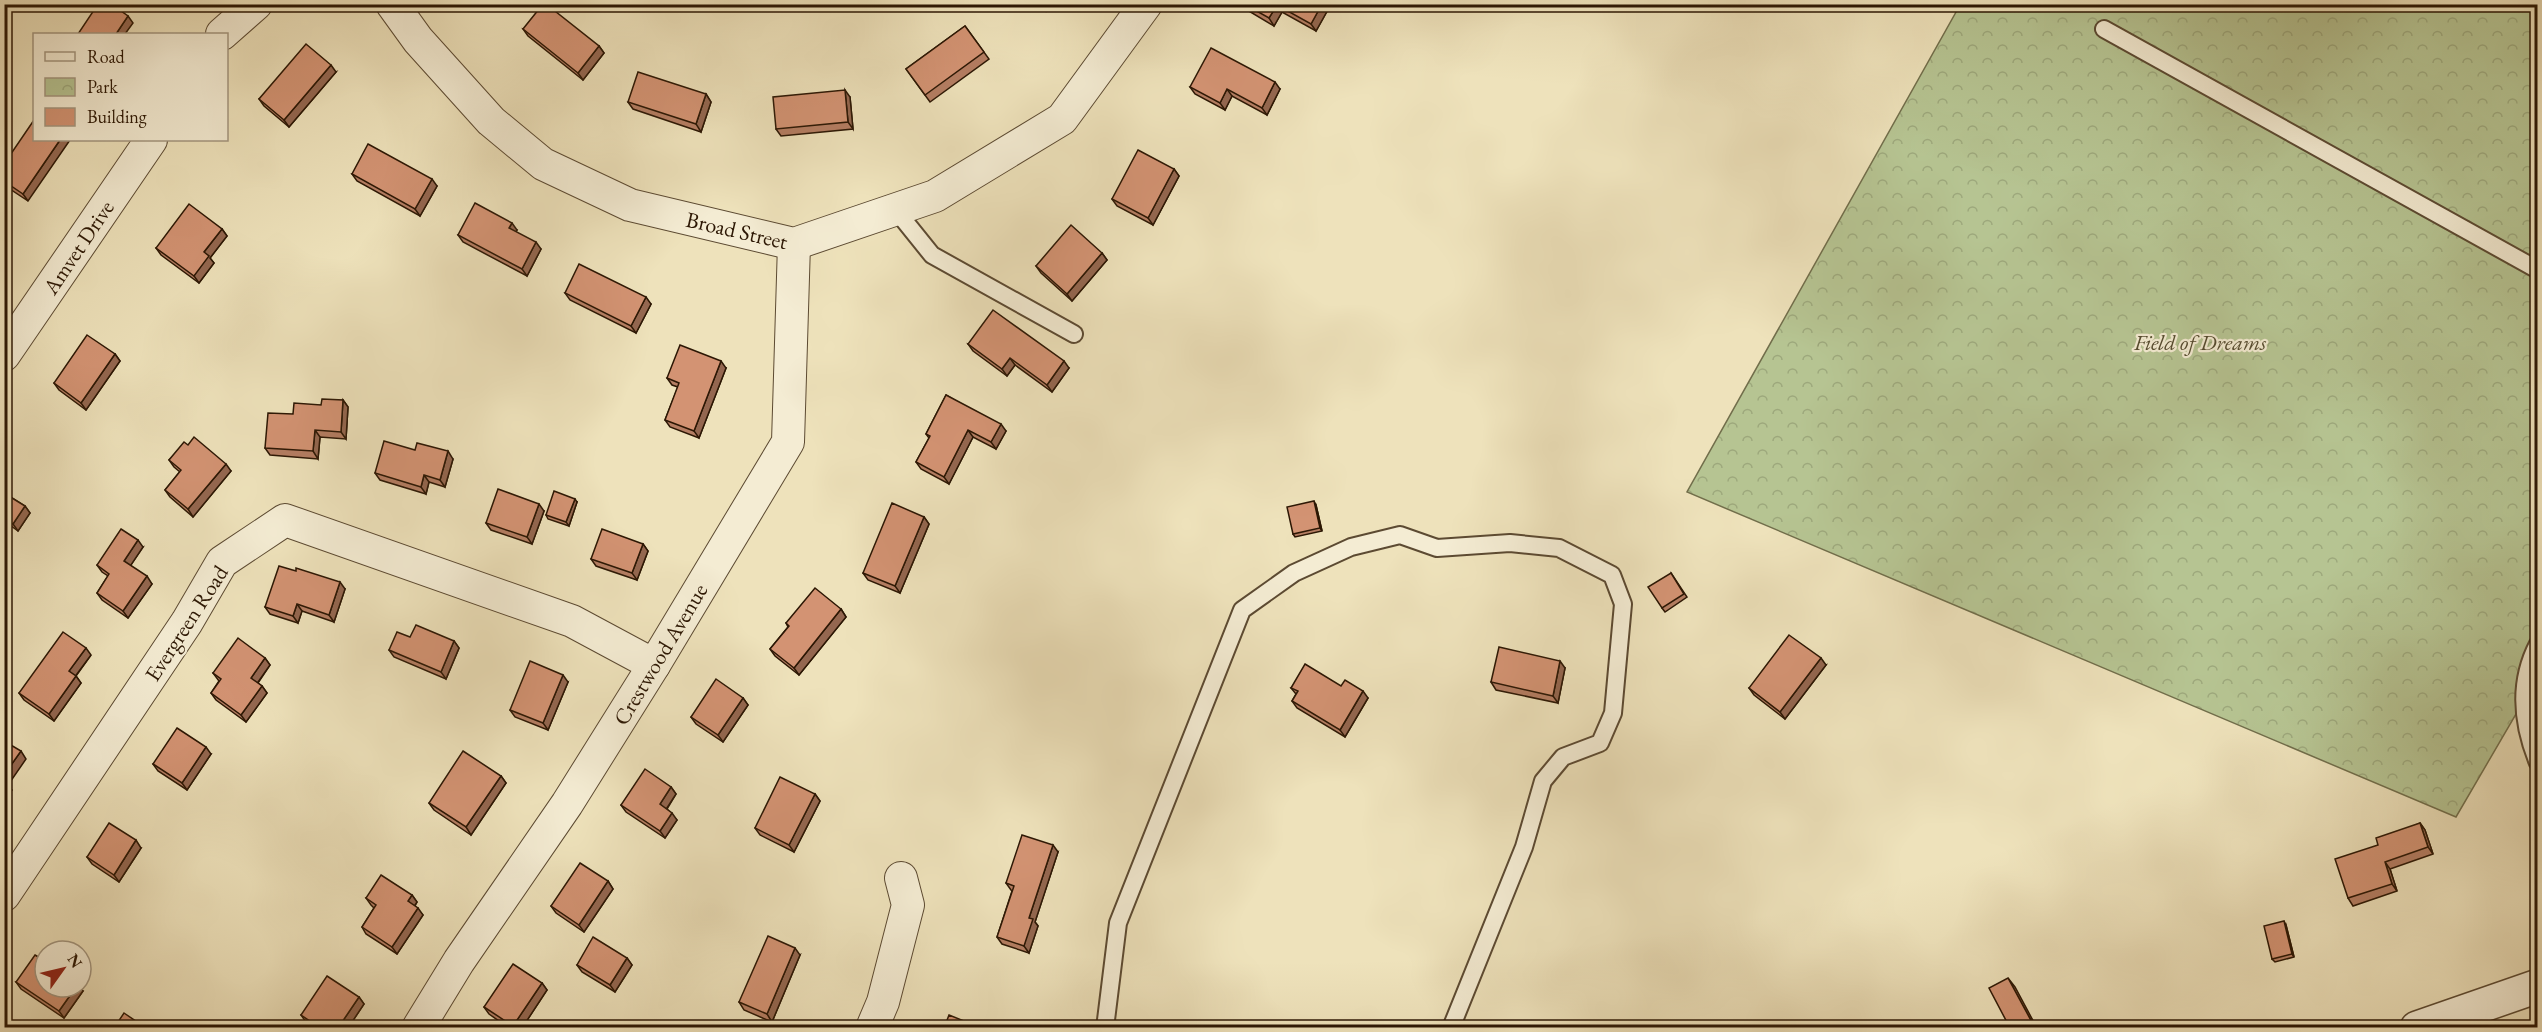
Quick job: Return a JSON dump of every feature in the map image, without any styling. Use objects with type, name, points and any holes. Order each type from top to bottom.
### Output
[{"type":"street","points":[[223,33],[255,4]]},
{"type":"street","name":"Broad Street","points":[[392,4],[418,40],[490,121],[543,164],[630,205],[794,244],[935,196],[1062,119],[1146,4]]},
{"type":"street","name":"Amvet Drive","points":[[4,355],[150,141]]},
{"type":"street","name":"Crestwood Avenue","points":[[418,1028],[459,961],[567,804],[654,665],[788,442],[794,244]]},
{"type":"street","name":"Evergreen Road","points":[[4,895],[188,622],[222,562],[285,520],[572,621],[654,665]]},
{"type":"street","points":[[872,1028],[882,1002],[908,905],[901,878]]},
{"type":"street","points":[[2417,1028],[2538,986]]},
{"type":"lane","points":[[2104,29],[2538,270]]},
{"type":"lane","points":[[895,210],[932,255],[1074,334]]},
{"type":"lane","points":[[1105,1028],[1118,923],[1242,610],[1294,573],[1351,547],[1400,534],[1437,548],[1510,543],[1559,548],[1612,574],[1623,604],[1613,713],[1600,743],[1563,757],[1543,781],[1524,847],[1451,1028]]},
{"type":"lane","points":[[2538,644],[2524,683],[2524,714],[2538,763]]},
{"type":"green space","name":"Field of Dreams","points":[[1960,5],[2537,5],[2537,678],[2456,817],[1687,492]]},
{"type":"building","points":[[98,4],[111,4],[128,16],[117,33],[79,33]]},
{"type":"building","points":[[543,4],[546,4],[599,46],[578,73],[523,29]]},
{"type":"building","points":[[1244,4],[1322,4],[1311,24],[1277,5],[1269,18]]},
{"type":"building","points":[[965,26],[984,52],[925,95],[906,69]]},
{"type":"building","points":[[306,44],[331,65],[284,120],[259,99]]},
{"type":"building","points":[[1211,48],[1275,82],[1262,108],[1227,89],[1220,103],[1190,87]]},
{"type":"building","points":[[638,72],[706,94],[696,124],[628,102]]},
{"type":"building","points":[[845,90],[848,122],[776,129],[773,97]]},
{"type":"building","points":[[33,121],[33,141],[59,141],[23,194],[4,181],[4,164]]},
{"type":"building","points":[[368,144],[432,179],[415,209],[352,174]]},
{"type":"building","points":[[1138,150],[1174,169],[1148,218],[1112,199]]},
{"type":"building","points":[[475,203],[512,223],[509,228],[536,242],[522,269],[458,235]]},
{"type":"building","points":[[189,204],[222,229],[204,252],[209,256],[194,276],[156,248]]},
{"type":"building","points":[[1071,225],[1102,253],[1067,294],[1036,266]]},
{"type":"building","points":[[579,264],[646,297],[631,326],[565,293]]},
{"type":"building","points":[[993,310],[1064,361],[1047,385],[1010,358],[1002,369],[968,344]]},
{"type":"building","points":[[87,335],[115,354],[81,403],[54,383]]},
{"type":"building","points":[[680,345],[721,361],[694,431],[665,420],[679,383],[667,378]]},
{"type":"building","points":[[946,395],[1001,424],[991,442],[968,430],[944,477],[916,462],[930,436],[926,434]]},
{"type":"building","points":[[322,399],[343,400],[341,432],[315,430],[313,451],[265,448],[268,413],[293,414],[294,403],[321,405]]},
{"type":"building","points":[[194,437],[226,464],[188,509],[165,490],[181,470],[169,460],[184,442],[188,445]]},
{"type":"building","points":[[384,441],[415,450],[417,443],[448,451],[440,480],[424,475],[421,487],[375,473]]},
{"type":"building","points":[[498,489],[539,504],[527,537],[486,523]]},
{"type":"building","points":[[554,491],[575,499],[566,522],[546,515]]},
{"type":"building","points":[[4,493],[25,506],[13,524],[4,518]]},
{"type":"building","points":[[1314,501],[1320,528],[1293,534],[1287,507]]},
{"type":"building","points":[[892,503],[924,517],[895,586],[863,573]]},
{"type":"building","points":[[121,529],[138,540],[124,561],[147,576],[123,611],[97,593],[109,574],[97,565]]},
{"type":"building","points":[[602,529],[643,544],[632,573],[591,559]]},
{"type":"building","points":[[279,566],[296,571],[296,568],[340,582],[329,615],[297,604],[293,616],[265,607]]},
{"type":"building","points":[[1671,573],[1684,594],[1662,608],[1648,587]]},
{"type":"building","points":[[815,588],[841,609],[794,668],[770,649],[789,626],[786,623]]},
{"type":"building","points":[[416,625],[454,641],[441,672],[389,650],[397,632],[410,637]]},
{"type":"building","points":[[63,632],[86,648],[69,671],[76,676],[49,714],[19,693]]},
{"type":"building","points":[[1789,635],[1821,658],[1780,712],[1749,688]]},
{"type":"building","points":[[238,638],[265,658],[251,678],[262,686],[241,715],[211,693],[221,679],[213,673]]},
{"type":"building","points":[[1499,647],[1560,661],[1553,696],[1491,682]]},
{"type":"building","points":[[530,661],[563,675],[543,723],[510,710]]},
{"type":"building","points":[[1305,664],[1341,686],[1345,680],[1363,691],[1340,730],[1292,701],[1298,691],[1291,688]]},
{"type":"building","points":[[716,679],[743,698],[718,735],[691,717]]},
{"type":"building","points":[[177,728],[206,747],[182,783],[153,764]]},
{"type":"building","points":[[4,741],[21,751],[4,775]]},
{"type":"building","points":[[463,751],[501,776],[466,827],[429,803]]},
{"type":"building","points":[[645,769],[671,787],[660,804],[672,813],[660,831],[621,805]]},
{"type":"building","points":[[780,777],[815,794],[789,845],[755,828]]},
{"type":"building","points":[[109,823],[136,840],[114,875],[87,857]]},
{"type":"building","points":[[2420,823],[2428,847],[2385,862],[2392,884],[2348,898],[2335,859],[2378,845],[2376,838]]},
{"type":"building","points":[[1022,835],[1053,845],[1029,918],[1033,919],[1024,946],[997,937],[1014,886],[1006,883]]},
{"type":"building","points":[[580,863],[608,881],[579,925],[551,906]]},
{"type":"building","points":[[381,875],[412,895],[408,901],[418,908],[392,947],[362,927],[376,905],[366,898]]},
{"type":"building","points":[[2284,921],[2292,954],[2272,959],[2264,926]]},
{"type":"building","points":[[768,936],[795,948],[767,1014],[739,1002]]},
{"type":"building","points":[[593,937],[627,958],[610,985],[577,965]]},
{"type":"building","points":[[33,958],[33,993],[16,982]]},
{"type":"building","points":[[513,964],[542,983],[513,1026],[484,1007]]},
{"type":"building","points":[[327,976],[359,997],[338,1028],[320,1028],[301,1015]]},
{"type":"building","points":[[2008,978],[2034,1026],[2038,1024],[2040,1028],[2010,1028],[1989,988]]},
{"type":"building","points":[[41,999],[68,999],[59,1011]]},
{"type":"building","points":[[124,1013],[146,1028],[114,1028]]},
{"type":"building","points":[[949,1015],[979,1027],[944,1028]]},
{"type":"building","points":[[150,1023],[157,1028],[147,1028]]}]
